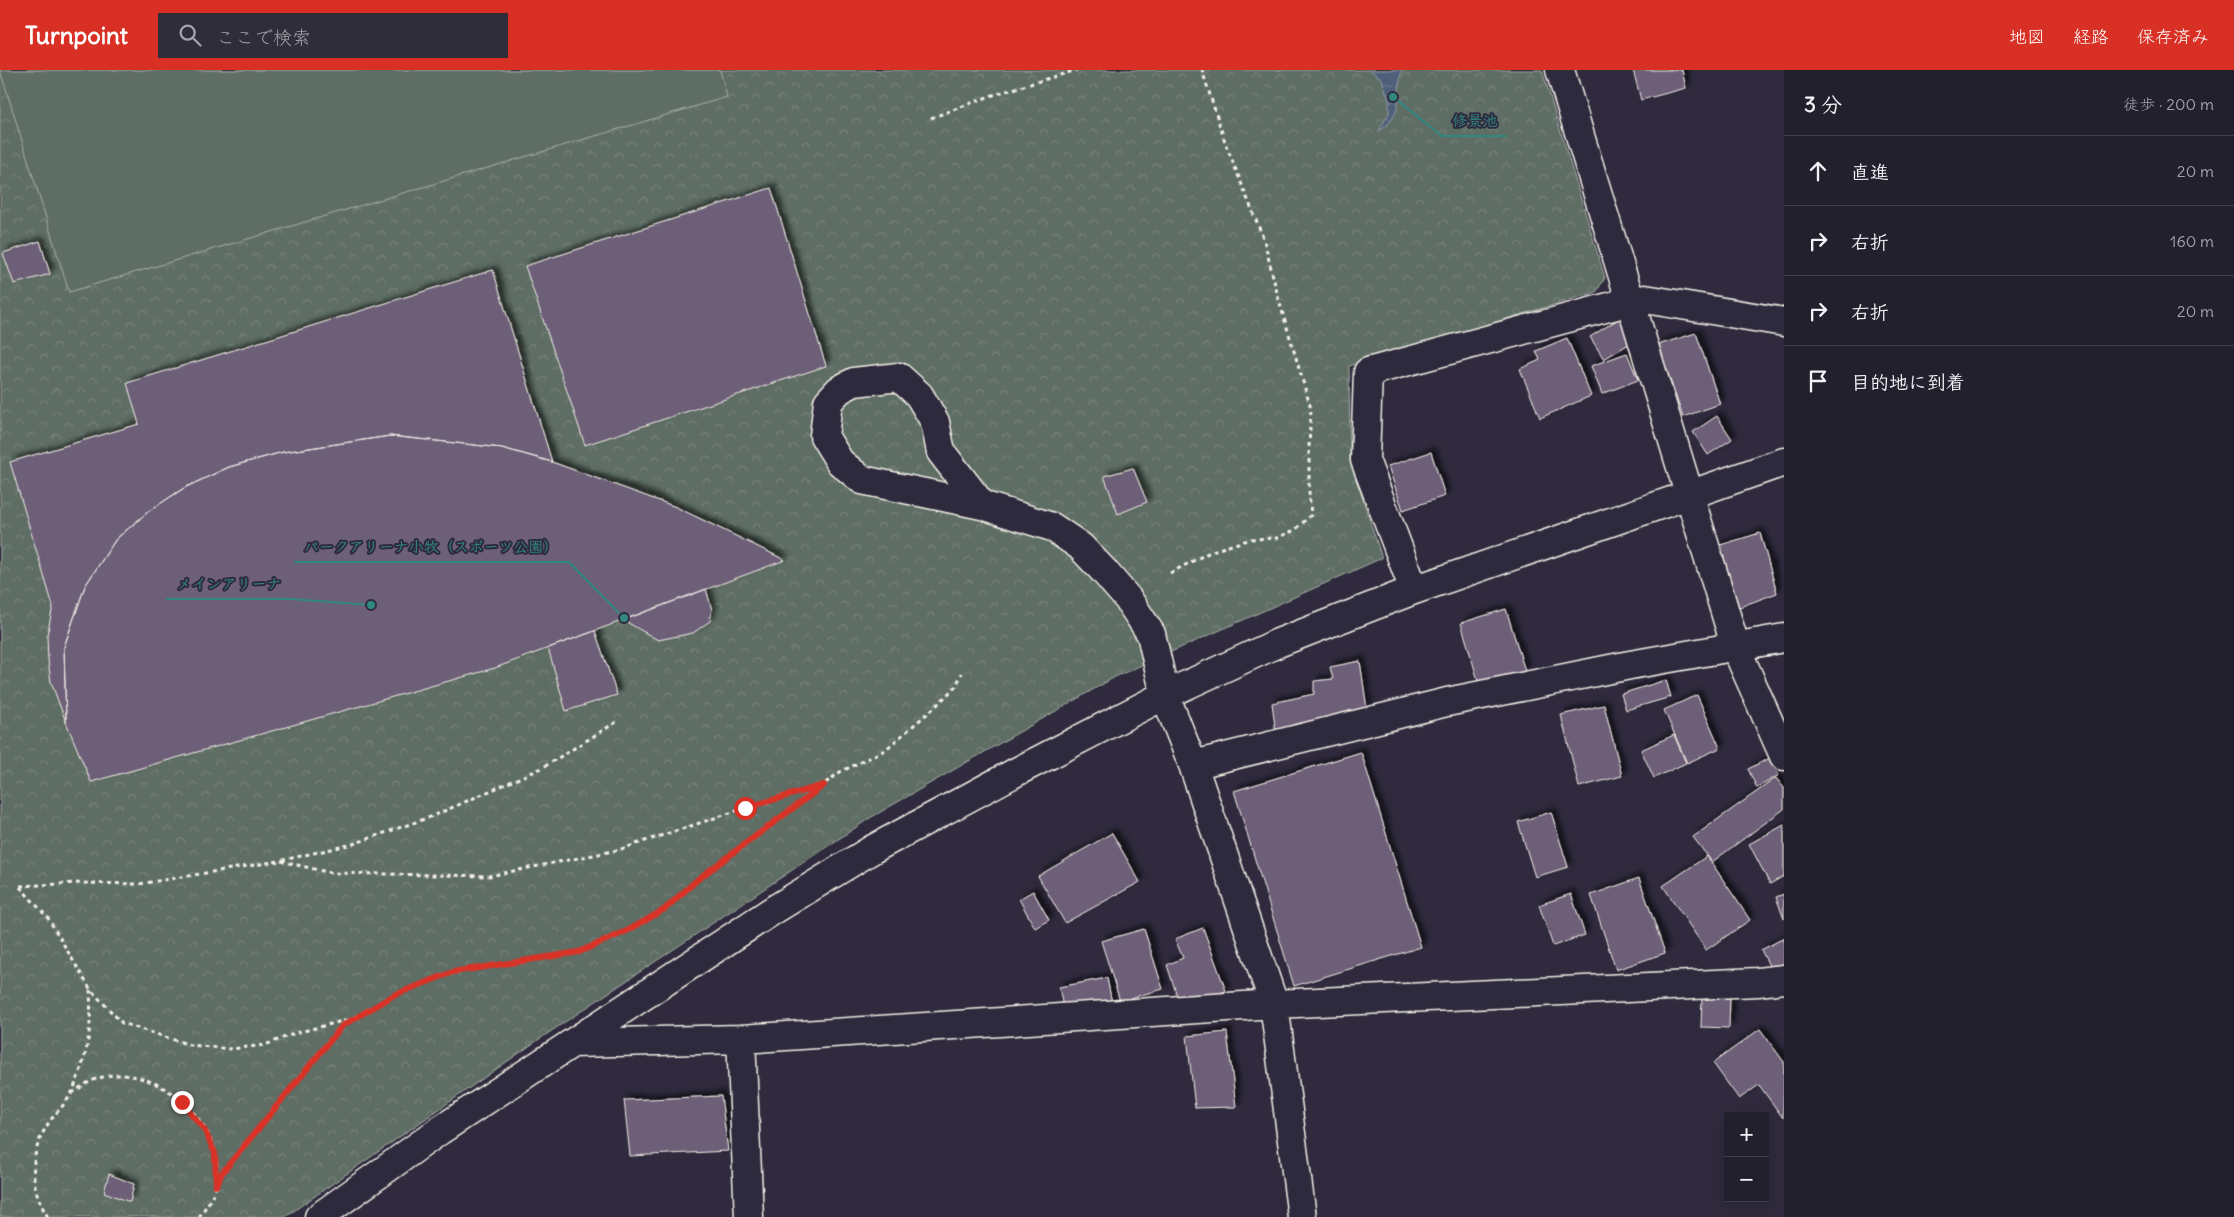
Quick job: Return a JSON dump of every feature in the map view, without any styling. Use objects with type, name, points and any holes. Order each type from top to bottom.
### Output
[{"type":"street","points":[[1560,70],[1736,648],[1784,756]]},
{"type":"street","points":[[1414,590],[1365,460],[1368,372],[1631,301],[1645,299],[1784,322]]},
{"type":"street","points":[[982,505],[941,452],[935,422],[919,395],[899,377],[854,382],[840,390],[828,402],[824,436],[840,462],[862,480],[982,505],[1052,527],[1080,546],[1092,558],[1128,599],[1151,634],[1165,695],[1193,765],[1274,1004],[1302,1217]]},
{"type":"street","points":[[319,1217],[439,1131],[772,912],[873,849],[1165,695],[1278,643],[1414,590],[1784,462]]},
{"type":"street","points":[[1193,765],[1447,702],[1630,665],[1736,648],[1784,638]]},
{"type":"street","points":[[573,1043],[741,1039],[1274,1004],[1758,982],[1784,979]]},
{"type":"street","points":[[741,1039],[749,1217]]},
{"type":"path","points":[[931,118],[1002,93],[1078,70]]},
{"type":"path","points":[[1170,573],[1212,551],[1251,539],[1277,538],[1295,530],[1311,515],[1309,447],[1312,409],[1278,297],[1264,240],[1226,144],[1202,70]]},
{"type":"path","points":[[199,1217],[211,1199],[222,1173],[342,1026],[394,995],[453,972],[579,952],[629,930],[665,909],[698,879],[840,772],[885,750],[956,686],[962,673]]},
{"type":"path","points":[[355,1018],[296,1033],[265,1044],[231,1049],[190,1045],[122,1023],[90,989],[48,918],[20,886],[79,883],[139,884],[279,861],[352,844],[433,816],[542,768],[618,721]]},
{"type":"path","points":[[279,861],[331,873],[489,876],[618,850],[745,808],[824,785]]},
{"type":"path","points":[[48,1217],[41,1206],[36,1187],[33,1171],[34,1154],[40,1137],[72,1093],[90,1039],[90,989]]},
{"type":"path","points":[[72,1093],[98,1078],[126,1074],[155,1083],[182,1102],[205,1131],[215,1153],[216,1186]]},
{"type":"green space","points":[[0,70],[1542,70],[1605,278],[1596,292],[1349,366],[1350,460],[1382,558],[1115,677],[870,818],[538,1040],[285,1217],[0,1217]]},
{"type":"green space","points":[[0,70],[720,70],[727,97],[69,292]]},
{"type":"water","points":[[1370,70],[1402,70],[1396,111],[1393,118],[1379,131],[1389,113],[1389,101],[1382,79]]},
{"type":"building","points":[[1633,70],[1682,70],[1686,88],[1641,100]]},
{"type":"building","points":[[771,188],[826,366],[585,445],[525,266]]},
{"type":"building","points":[[40,241],[50,274],[14,284],[3,253]]},
{"type":"building","points":[[493,270],[552,462],[502,448],[390,436],[283,452],[229,467],[184,488],[149,511],[116,539],[85,586],[64,647],[66,722],[51,682],[48,660],[47,635],[53,606],[10,462],[139,424],[127,383]]},
{"type":"building","points":[[1623,316],[1637,339],[1604,359],[1590,337]]},
{"type":"building","points":[[1696,333],[1720,404],[1683,417],[1658,345]]},
{"type":"building","points":[[1567,338],[1591,396],[1540,418],[1520,369],[1540,360],[1536,351]]},
{"type":"building","points":[[1627,353],[1638,380],[1602,394],[1591,366]]},
{"type":"building","points":[[1717,416],[1732,439],[1708,455],[1693,432]]},
{"type":"building","points":[[390,436],[502,448],[552,462],[676,507],[785,560],[495,668],[91,782],[66,722],[64,647],[85,586],[116,539],[149,511],[184,488],[229,467],[283,452]]},
{"type":"building","points":[[1431,452],[1445,496],[1403,510],[1388,466]]},
{"type":"building","points":[[1133,468],[1147,502],[1118,514],[1104,476]]},
{"type":"building","points":[[1760,533],[1777,593],[1734,609],[1714,547]]},
{"type":"building","points":[[706,589],[712,610],[710,621],[693,633],[658,640],[623,620]]},
{"type":"building","points":[[1506,609],[1525,671],[1479,684],[1461,623]]},
{"type":"building","points":[[595,631],[617,695],[566,711],[548,648]]},
{"type":"building","points":[[1360,661],[1367,709],[1276,734],[1272,703],[1314,694],[1314,681],[1333,679],[1330,667]]},
{"type":"building","points":[[1666,680],[1671,697],[1626,710],[1621,694]]},
{"type":"building","points":[[1697,695],[1720,748],[1687,763],[1664,710]]},
{"type":"building","points":[[1604,705],[1622,776],[1579,787],[1561,715]]},
{"type":"building","points":[[1674,735],[1686,763],[1654,778],[1641,750]]},
{"type":"building","points":[[1361,752],[1421,947],[1294,986],[1234,791]]},
{"type":"building","points":[[1770,758],[1779,775],[1757,788],[1748,769]]},
{"type":"building","points":[[1776,778],[1784,788],[1784,809],[1712,862],[1693,837]]},
{"type":"building","points":[[1551,812],[1568,867],[1535,877],[1518,822]]},
{"type":"building","points":[[1784,825],[1784,876],[1770,884],[1749,844]]},
{"type":"building","points":[[1112,833],[1140,882],[1065,923],[1038,876]]},
{"type":"building","points":[[1707,856],[1750,920],[1706,950],[1663,886]]},
{"type":"building","points":[[1639,878],[1665,953],[1616,970],[1591,895]]},
{"type":"building","points":[[1033,891],[1049,920],[1035,928],[1019,899]]},
{"type":"building","points":[[1571,894],[1585,935],[1553,946],[1539,905]]},
{"type":"building","points":[[1784,894],[1784,919],[1776,897]]},
{"type":"building","points":[[1203,928],[1226,991],[1180,1005],[1167,965],[1183,958],[1175,939]]},
{"type":"building","points":[[1144,929],[1163,989],[1120,1001],[1101,941]]},
{"type":"building","points":[[1784,938],[1784,975],[1776,979],[1761,950]]},
{"type":"building","points":[[1107,978],[1113,1008],[1065,1017],[1059,987]]},
{"type":"building","points":[[1702,996],[1730,998],[1729,1028],[1701,1027]]},
{"type":"building","points":[[1760,1029],[1784,1062],[1783,1118],[1759,1085],[1739,1099],[1713,1063]]},
{"type":"building","points":[[1227,1032],[1236,1107],[1195,1108],[1187,1036]]},
{"type":"building","points":[[721,1096],[728,1151],[630,1156],[624,1100]]},
{"type":"building","points":[[109,1174],[134,1184],[130,1202],[104,1192]]},
{"type":"place","name":"修景池","points":[[1393,97]]},
{"type":"place","name":"メインアリーナ","points":[[371,605]]},
{"type":"place","name":"パークアリーナ小牧（スポーツ公園）","points":[[624,618]]},
{"type":"route","points":[[182,1102],[205,1131],[215,1153],[216,1186],[222,1173],[342,1026],[394,995],[453,972],[579,952],[629,930],[665,909],[698,879],[824,785],[745,808]]}]
